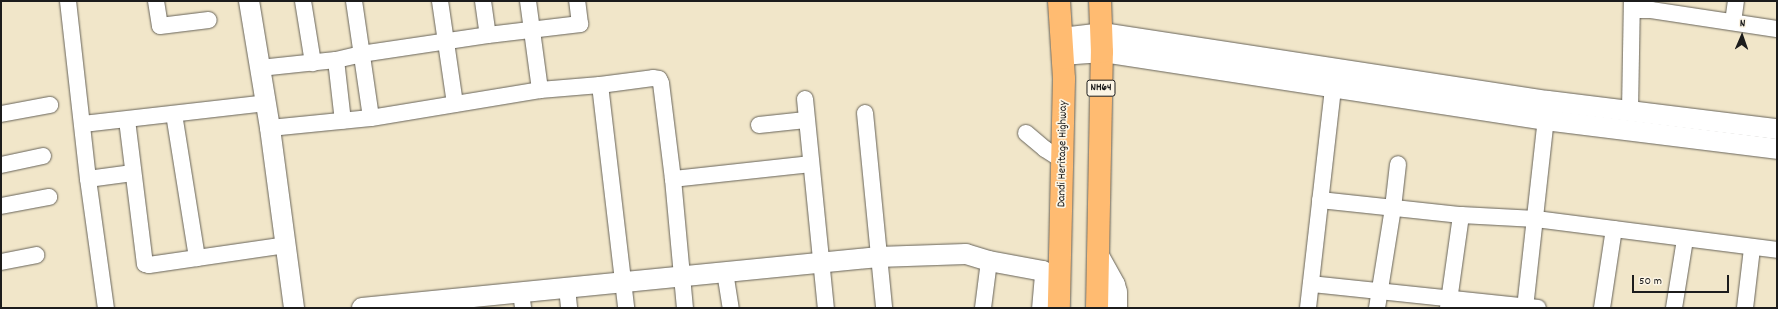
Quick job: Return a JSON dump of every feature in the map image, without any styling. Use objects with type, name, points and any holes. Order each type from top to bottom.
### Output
[{"type":"highway","name":"Dandi Heritage Highway","points":[[1059,1],[1062,47],[1060,308]]},
{"type":"highway","name":"NH64","points":[[1097,308],[1102,42],[1100,1]]},
{"type":"street","points":[[68,1],[88,179],[106,308]]},
{"type":"street","points":[[156,1],[160,26],[209,20]]},
{"type":"street","points":[[249,1],[270,128],[294,308]]},
{"type":"street","points":[[303,1],[313,63]]},
{"type":"street","points":[[354,1],[371,118]]},
{"type":"street","points":[[440,1],[455,104]]},
{"type":"street","points":[[483,1],[488,35]]},
{"type":"street","points":[[528,1],[540,90]]},
{"type":"street","points":[[260,68],[336,60],[361,54],[488,35],[580,24],[577,1]]},
{"type":"street","points":[[1733,22],[1736,1]]},
{"type":"street","points":[[1630,111],[1632,5],[1652,6],[1777,29]]},
{"type":"street","points":[[1062,47],[1102,42],[1547,111],[1777,149]]},
{"type":"street","points":[[1193,56],[1333,87],[1547,111],[1630,111],[1777,129]]},
{"type":"street","points":[[336,60],[343,121]]},
{"type":"street","points":[[270,128],[371,118],[540,90],[600,85],[653,78],[659,79],[661,83],[673,179],[685,308]]},
{"type":"street","points":[[600,85],[626,308]]},
{"type":"street","points":[[1308,308],[1333,87]]},
{"type":"street","points":[[805,99],[810,164],[826,308]]},
{"type":"street","points":[[83,124],[266,103]]},
{"type":"street","points":[[1,114],[50,105]]},
{"type":"street","points":[[1311,284],[1378,292],[1449,304],[1529,308],[1547,111]]},
{"type":"street","points":[[866,113],[878,257],[884,308]]},
{"type":"street","points":[[174,114],[197,258]]},
{"type":"street","points":[[128,120],[133,173],[145,264],[148,265],[286,245]]},
{"type":"street","points":[[759,125],[806,120]]},
{"type":"street","points":[[1026,132],[1062,167]]},
{"type":"street","points":[[1,165],[44,156]]},
{"type":"street","points":[[673,179],[810,164]]},
{"type":"street","points":[[1377,308],[1378,292],[1393,208],[1398,164]]},
{"type":"street","points":[[88,179],[133,173]]},
{"type":"street","points":[[1,206],[49,197]]},
{"type":"street","points":[[1320,200],[1461,215],[1536,219],[1752,248],[1777,250]]},
{"type":"street","points":[[1449,304],[1461,215]]},
{"type":"street","points":[[1602,308],[1614,229]]},
{"type":"street","points":[[1674,308],[1685,239]]},
{"type":"street","points":[[1098,248],[1115,285],[1117,292],[1117,308]]},
{"type":"street","points":[[1745,308],[1752,248]]},
{"type":"street","points":[[367,308],[522,300],[567,288],[623,282],[878,257],[966,254],[1044,272],[1042,308]]},
{"type":"street","points":[[1,262],[36,255]]},
{"type":"street","points":[[983,308],[992,261]]},
{"type":"street","points":[[725,272],[731,308]]},
{"type":"street","points":[[567,288],[569,308]]}]
